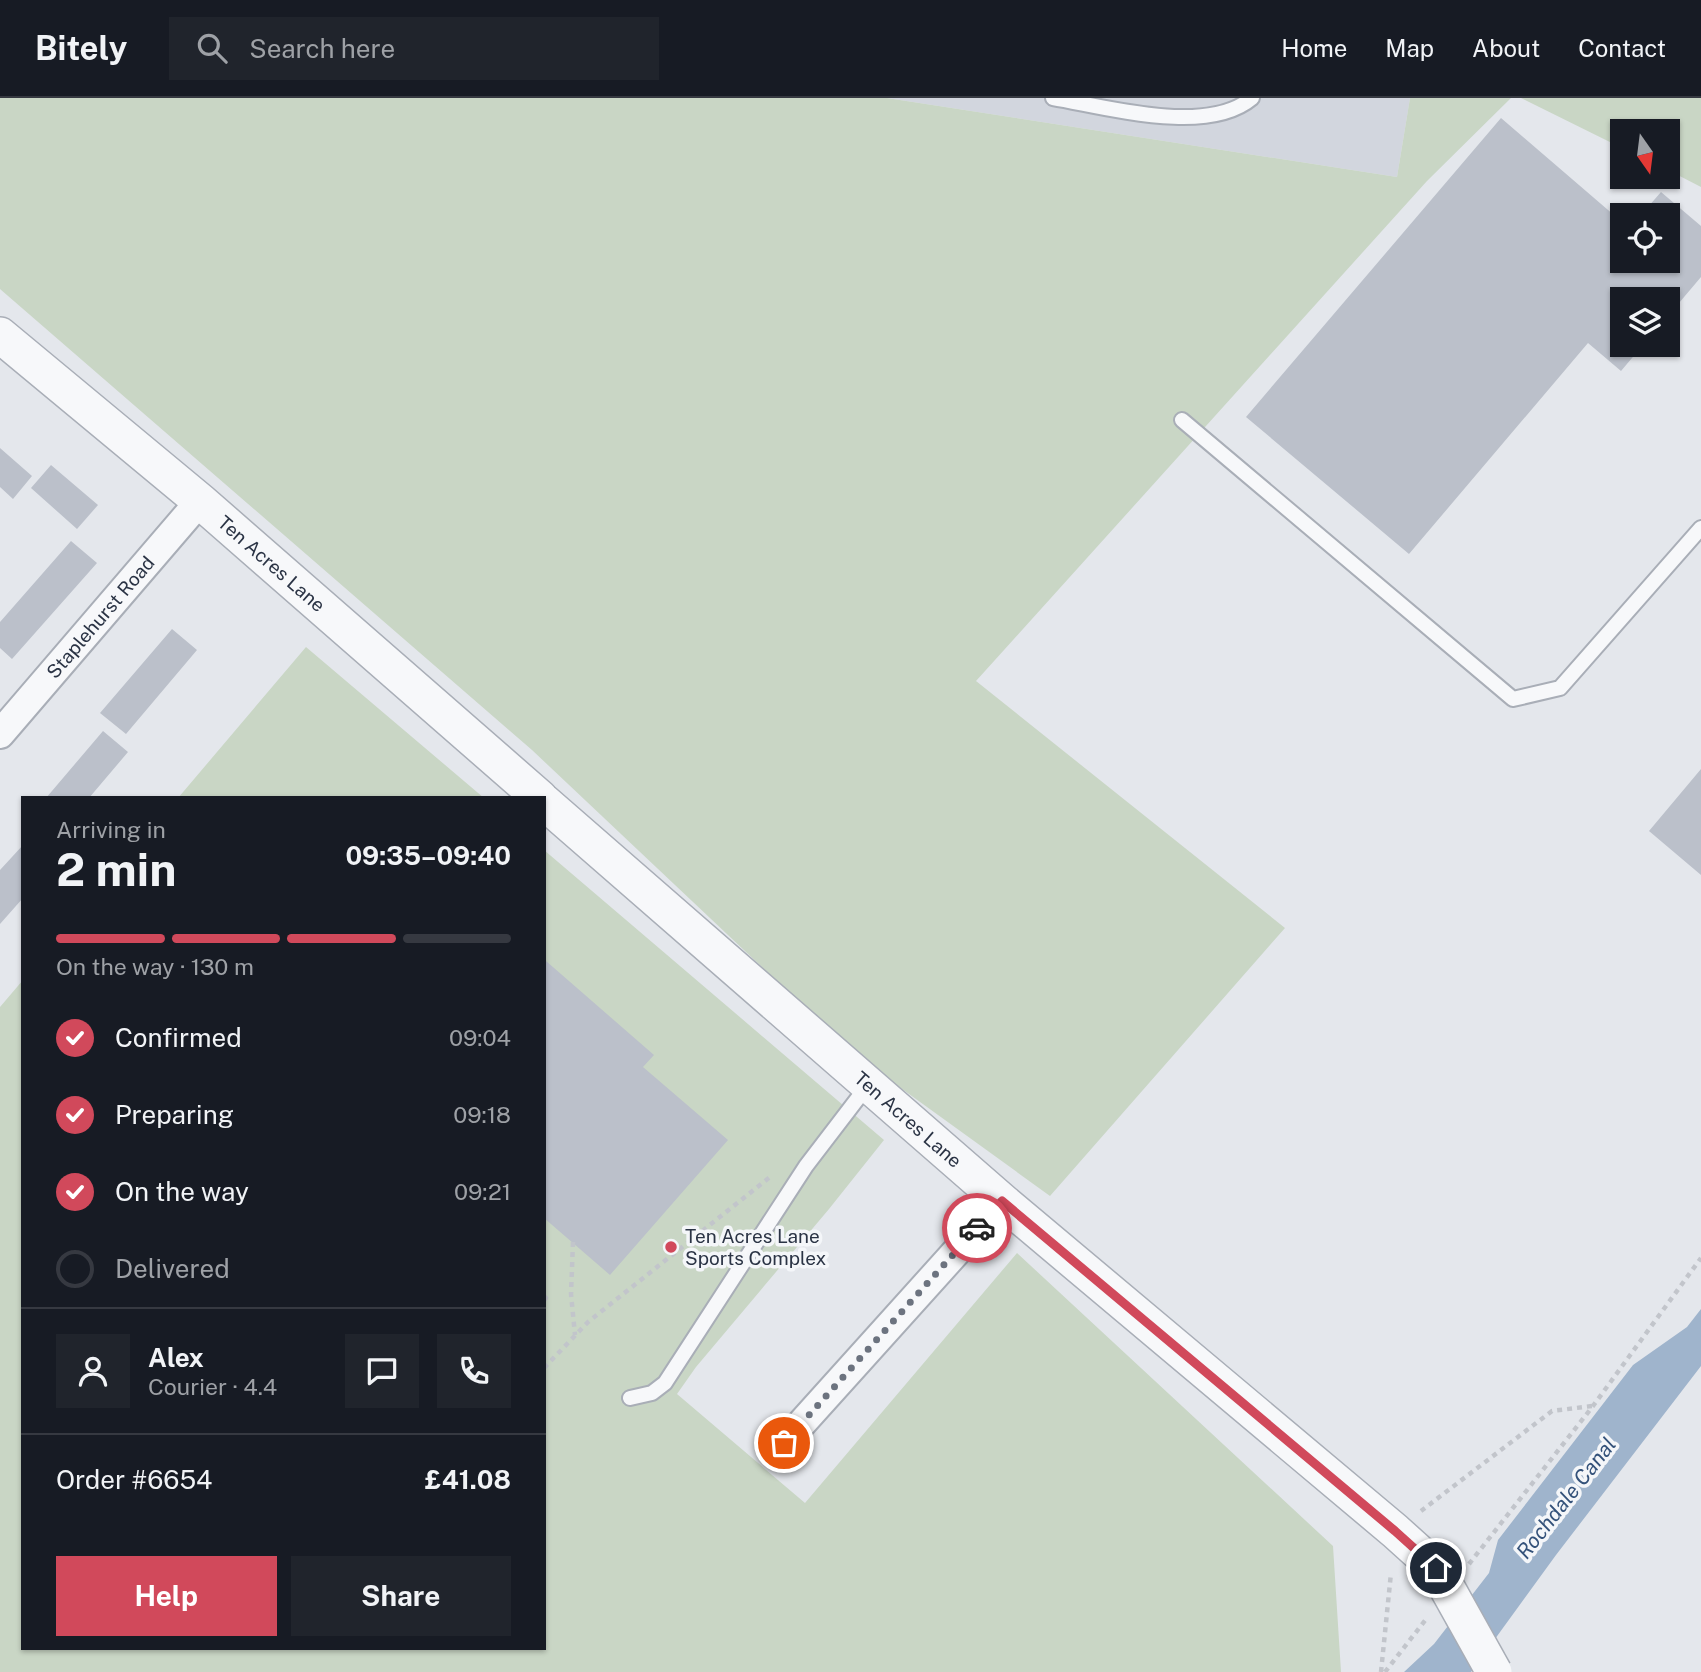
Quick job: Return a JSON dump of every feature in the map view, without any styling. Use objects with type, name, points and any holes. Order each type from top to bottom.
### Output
[{"type":"street","name":"Ten Acres Lane","points":[[0,335],[200,501],[538,796]]},
{"type":"street","name":"Staplehurst Road","points":[[0,734],[200,501]]},
{"type":"street","name":"Ten Acres Lane","points":[[546,804],[1002,1201],[1395,1531],[1452,1567],[1494,1672]]},
{"type":"street","points":[[784,1443],[1002,1201]]},
{"type":"lane","points":[[1053,98],[1178,118],[1219,115],[1252,98]]},
{"type":"lane","points":[[1182,420],[1513,698],[1560,688],[1701,527]]},
{"type":"lane","points":[[630,1398],[652,1393],[665,1383],[798,1178],[868,1086]]},
{"type":"path","points":[[546,1366],[588,1322],[783,1166],[798,1178]]},
{"type":"path","points":[[573,1242],[571,1294],[575,1335]]},
{"type":"path","points":[[1452,1567],[1593,1406],[1701,1258]]},
{"type":"path","points":[[1383,1672],[1395,1531],[1552,1412],[1593,1406]]},
{"type":"path","points":[[1383,1672],[1435,1608]]},
{"type":"shaded area","points":[[887,98],[1410,98],[1397,177]]},
{"type":"green space","points":[[0,98],[887,98],[1397,177],[1410,98],[1511,98],[1427,181],[976,681],[1285,928],[1050,1196],[855,1055],[532,750],[0,289]]},
{"type":"green space","points":[[1521,98],[1701,98],[1701,187],[1680,176],[1680,119],[1610,119],[1610,142]]},
{"type":"green space","points":[[306,647],[482,796],[180,796]]},
{"type":"green space","points":[[546,852],[884,1140],[696,1367],[677,1394],[805,1503],[1017,1253],[1333,1546],[1341,1672],[0,1672],[0,1007],[21,982],[21,1650],[546,1650]]},
{"type":"water","name":"Rochdale Canal","points":[[1701,1309],[1701,1366],[1556,1555],[1471,1672],[1404,1672],[1434,1644],[1489,1573],[1498,1540],[1633,1365],[1687,1327]]},
{"type":"building","points":[[1501,118],[1610,212],[1610,273],[1680,273],[1680,208],[1701,226],[1701,277],[1680,302],[1680,287],[1610,287],[1610,357],[1633,357],[1621,371],[1588,343],[1409,554],[1246,417]]},
{"type":"building","points":[[1661,192],[1674,203],[1651,203]]},
{"type":"building","points":[[0,448],[32,476],[13,499],[0,487]]},
{"type":"building","points":[[51,465],[98,505],[77,529],[31,488]]},
{"type":"building","points":[[71,541],[97,563],[12,659],[0,648],[0,622]]},
{"type":"building","points":[[172,629],[197,650],[126,734],[100,713]]},
{"type":"building","points":[[103,731],[128,752],[91,796],[48,796]]},
{"type":"building","points":[[1701,769],[1701,875],[1649,831]]},
{"type":"building","points":[[21,847],[21,900],[0,924],[0,870]]},
{"type":"building","points":[[546,961],[654,1055],[643,1067],[728,1140],[610,1275],[546,1220]]},
{"type":"way so far","points":[[784,1443],[977,1228]]},
{"type":"place","name":"Ten Acres Lane Sports Complex","points":[[671,1247]]},
{"type":"route","points":[[977,1228],[1002,1201],[1436,1568]]}]
